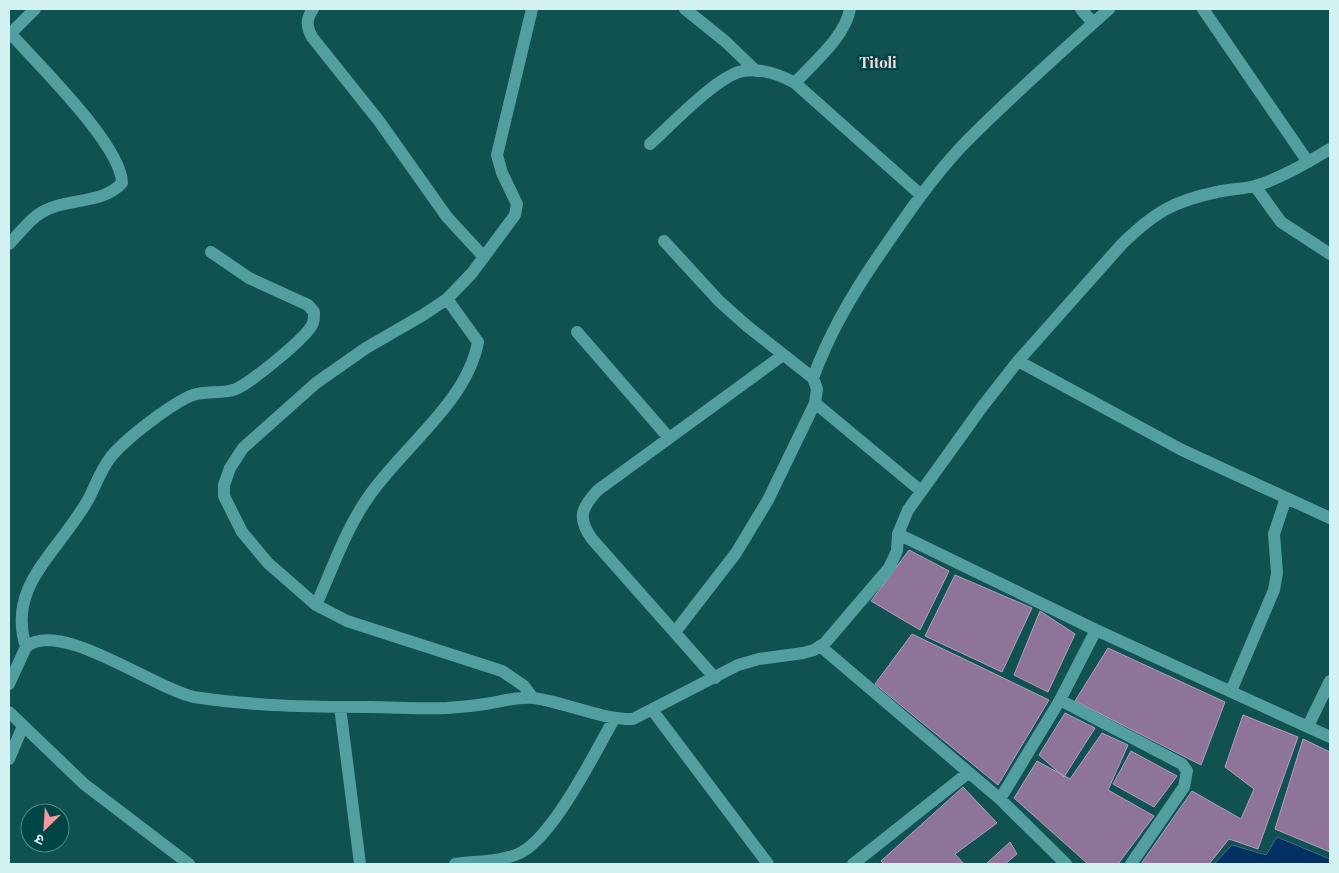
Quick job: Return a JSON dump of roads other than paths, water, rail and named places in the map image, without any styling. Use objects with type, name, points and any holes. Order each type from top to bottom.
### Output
[{"type":"street","points":[[313,9],[307,20],[307,27],[312,36],[379,121],[447,217],[484,257]]},
{"type":"street","points":[[532,9],[497,154],[502,173],[515,197],[517,210],[484,257],[446,299],[424,315],[366,348],[316,384],[242,448],[230,468],[224,485],[224,496],[242,532],[268,563],[316,605],[347,621],[502,670],[524,686],[533,698]]},
{"type":"street","points":[[685,9],[726,42],[756,71]]},
{"type":"street","points":[[795,83],[833,41],[843,26],[850,9]]},
{"type":"street","points":[[1081,9],[1093,23]]},
{"type":"street","points":[[813,378],[835,325],[860,282],[921,195],[962,147],[1021,89],[1109,9]]},
{"type":"street","points":[[1203,9],[1308,162]]},
{"type":"street","points":[[9,244],[46,210],[116,190],[122,183],[122,174],[109,149],[78,109],[10,34],[29,10]]},
{"type":"street","points":[[650,144],[714,87],[730,76],[742,71],[780,75],[795,83],[921,195]]},
{"type":"street","points":[[11,675],[26,647],[31,643],[43,640],[85,648],[187,695],[230,703],[446,708],[486,704],[515,698],[533,698],[614,719],[633,719],[653,711],[738,666],[759,659],[803,653],[820,646],[837,630],[889,568],[897,551],[898,534],[908,510],[982,406],[1018,361],[1122,244],[1161,211],[1195,197],[1255,186],[1285,174],[1330,149]]},
{"type":"street","points":[[1255,186],[1281,222],[1330,254]]},
{"type":"street","points":[[664,241],[719,301],[783,356],[813,378],[818,389],[815,403],[768,500],[745,538],[675,632]]},
{"type":"street","points":[[26,647],[21,632],[22,605],[25,594],[43,563],[89,499],[111,457],[147,426],[188,397],[204,392],[234,390],[247,382],[304,336],[313,323],[314,312],[308,305],[249,278],[212,252]]},
{"type":"street","points":[[316,605],[366,499],[446,407],[476,355],[478,342],[446,299]]},
{"type":"street","points":[[577,332],[669,438]]},
{"type":"street","points":[[716,678],[592,539],[584,528],[582,520],[587,502],[598,490],[783,356]]},
{"type":"street","points":[[1018,361],[1182,450],[1330,518]]},
{"type":"street","points":[[815,403],[921,491]]},
{"type":"street","points":[[1231,691],[1274,590],[1277,574],[1274,534],[1286,498]]},
{"type":"street","points":[[898,534],[1096,630],[1330,737]]},
{"type":"street","points":[[1000,799],[1060,700],[1096,630]]},
{"type":"street","points":[[820,646],[1000,799],[1066,864]]},
{"type":"street","points":[[1308,726],[1330,681]]},
{"type":"street","points":[[1060,700],[1182,764],[1188,771],[1184,787],[1131,864]]},
{"type":"street","points":[[340,707],[360,864]]},
{"type":"street","points":[[653,711],[768,864]]},
{"type":"street","points":[[9,712],[84,784],[190,864]]},
{"type":"street","points":[[455,864],[518,854],[541,837],[582,777],[614,719]]},
{"type":"street","points":[[9,759],[23,726]]},
{"type":"street","points":[[854,864],[968,773]]},
{"type":"water","points":[[1277,837],[1330,859],[1330,864],[1214,864],[1232,845],[1266,855]]},
{"type":"district","name":"Titoli","points":[[878,63]]}]
